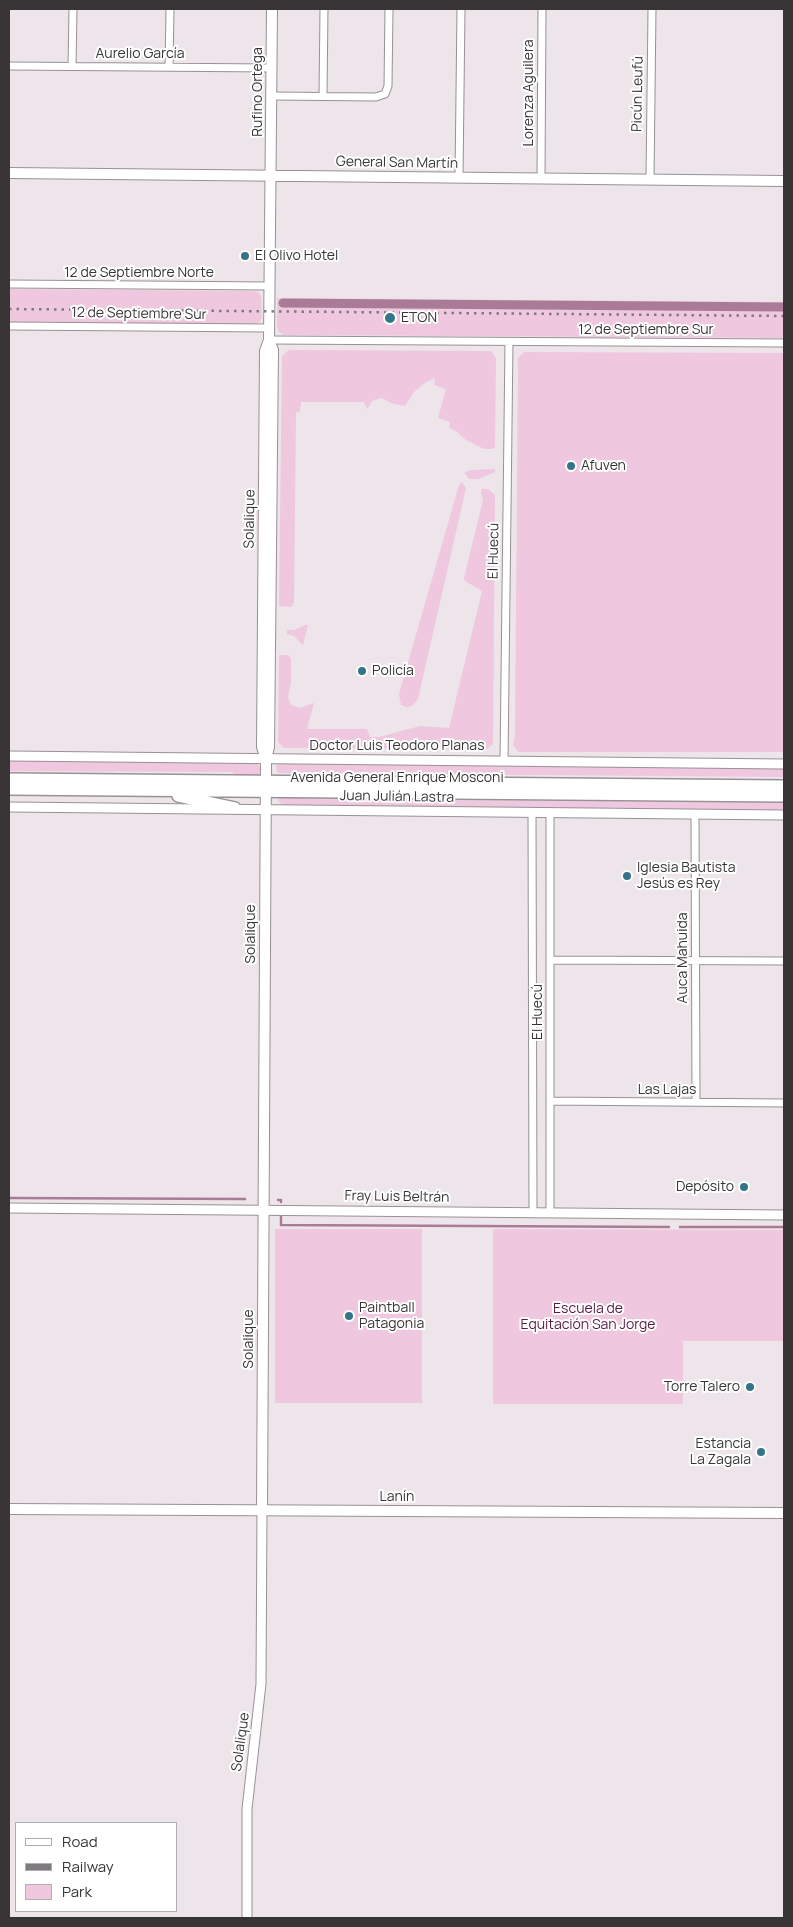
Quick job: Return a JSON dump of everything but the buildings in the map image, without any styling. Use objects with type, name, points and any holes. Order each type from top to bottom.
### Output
[{"type":"highway","name":"Avenida General Enrique Mosconi","points":[[9,779],[784,796]]},
{"type":"highway","name":"Avenida General Enrique Mosconi","points":[[9,789],[142,790],[266,786],[784,786]]},
{"type":"highway","points":[[142,790],[235,808]]},
{"type":"main road","name":"Rufino Ortega","points":[[271,175],[272,9]]},
{"type":"main road","name":"General San Martín","points":[[9,173],[784,181]]},
{"type":"main road","name":"Solalique","points":[[262,1510],[266,759],[269,747],[273,360],[269,340],[271,175]]},
{"type":"main road","name":"Lanín","points":[[9,1509],[784,1513]]},
{"type":"street","points":[[72,66],[73,9]]},
{"type":"street","points":[[169,67],[170,9]]},
{"type":"street","points":[[323,96],[324,9]]},
{"type":"street","points":[[272,96],[376,96],[385,94],[388,86],[388,9]]},
{"type":"street","points":[[459,177],[461,9]]},
{"type":"street","name":"Lorenza Aguilera","points":[[540,178],[542,9]]},
{"type":"street","name":"Picún Leufú","points":[[650,179],[652,9]]},
{"type":"street","name":"Aurelio García","points":[[9,66],[272,68]]},
{"type":"street","name":"12 de Septiembre Norte","points":[[9,284],[270,286]]},
{"type":"street","name":"12 de Septiembre Sur","points":[[9,326],[269,328]]},
{"type":"street","name":"12 de Septiembre Sur","points":[[269,340],[784,343]]},
{"type":"street","name":"El Huecú","points":[[504,761],[508,342]]},
{"type":"street","name":"Doctor Luis Teodoro Planas","points":[[9,756],[784,764]]},
{"type":"street","name":"Juan Julián Lastra","points":[[9,807],[784,815]]},
{"type":"street","name":"El Huecú","points":[[532,812],[532,1212]]},
{"type":"street","name":"El Huecú","points":[[550,812],[550,1212]]},
{"type":"street","name":"Auca Mahuida","points":[[695,814],[696,1102]]},
{"type":"street","points":[[550,960],[784,961]]},
{"type":"street","name":"Las Lajas","points":[[550,1102],[784,1103]]},
{"type":"street","name":"Fray Luis Beltrán","points":[[9,1208],[784,1214]]},
{"type":"street","name":"Solalique","points":[[247,1918],[247,1809],[261,1684],[262,1510]]},
{"type":"green space","points":[[9,289],[253,291],[261,295],[262,318],[260,322],[253,324],[9,323]]},
{"type":"green space","points":[[277,298],[784,302],[784,338],[283,335],[277,327]]},
{"type":"green space","points":[[289,350],[491,351],[496,358],[495,447],[492,449],[484,449],[466,440],[456,431],[449,428],[450,422],[438,418],[446,389],[434,385],[435,378],[426,382],[414,392],[405,406],[394,404],[381,398],[372,401],[367,409],[364,402],[301,402],[300,412],[296,412],[294,603],[291,607],[279,606],[282,356]]},
{"type":"green space","points":[[524,352],[784,353],[784,752],[518,752],[513,745],[515,735],[518,358]]},
{"type":"green space","points":[[495,469],[495,472],[478,479],[469,479],[465,474],[465,472],[472,470]]},
{"type":"green space","points":[[462,482],[466,488],[418,699],[412,706],[407,707],[401,705],[399,694],[459,485]]},
{"type":"green space","points":[[482,489],[488,489],[495,495],[493,744],[487,749],[284,748],[278,742],[279,655],[288,655],[291,658],[291,682],[288,697],[291,705],[300,708],[314,703],[307,729],[367,729],[370,737],[379,737],[420,726],[449,728],[482,591],[465,581],[464,578],[483,500]]},
{"type":"green space","points":[[308,625],[303,645],[294,636],[287,634],[287,630],[294,630]]},
{"type":"green space","points":[[9,760],[253,762],[258,764],[261,770],[258,776],[238,777],[232,772],[9,771]]},
{"type":"green space","points":[[282,762],[784,768],[784,777],[277,772],[276,766]]},
{"type":"green space","points":[[302,795],[306,799],[784,803],[784,810],[284,806],[278,801],[280,797]]},
{"type":"green space","name":"Paintball Patagonia","points":[[275,1229],[422,1229],[422,1403],[275,1403]]},
{"type":"green space","name":"Escuela de Equitación San Jorge","points":[[493,1229],[784,1230],[784,1341],[683,1341],[683,1404],[493,1404]]},
{"type":"waterway","points":[[283,303],[784,307]]},
{"type":"waterway","points":[[9,1198],[245,1199]]},
{"type":"waterway","points":[[278,1200],[281,1200],[281,1202]]},
{"type":"waterway","points":[[281,1217],[281,1225],[669,1227]]},
{"type":"waterway","points":[[680,1227],[784,1227]]},
{"type":"railway","points":[[9,309],[784,316]]},
{"type":"place","name":"El Olivo Hotel","points":[[245,256]]},
{"type":"place","name":"ETON","points":[[390,318]]},
{"type":"place","name":"Afuven","points":[[571,466]]},
{"type":"place","name":"Policía","points":[[362,671]]},
{"type":"place","name":"Iglesia Bautista Jesús es Rey","points":[[627,876]]},
{"type":"place","name":"Depósito","points":[[744,1187]]},
{"type":"place","name":"Paintball Patagonia","points":[[349,1316]]},
{"type":"place","name":"Torre Talero","points":[[750,1387]]},
{"type":"place","name":"Estancia La Zagala","points":[[761,1452]]}]
